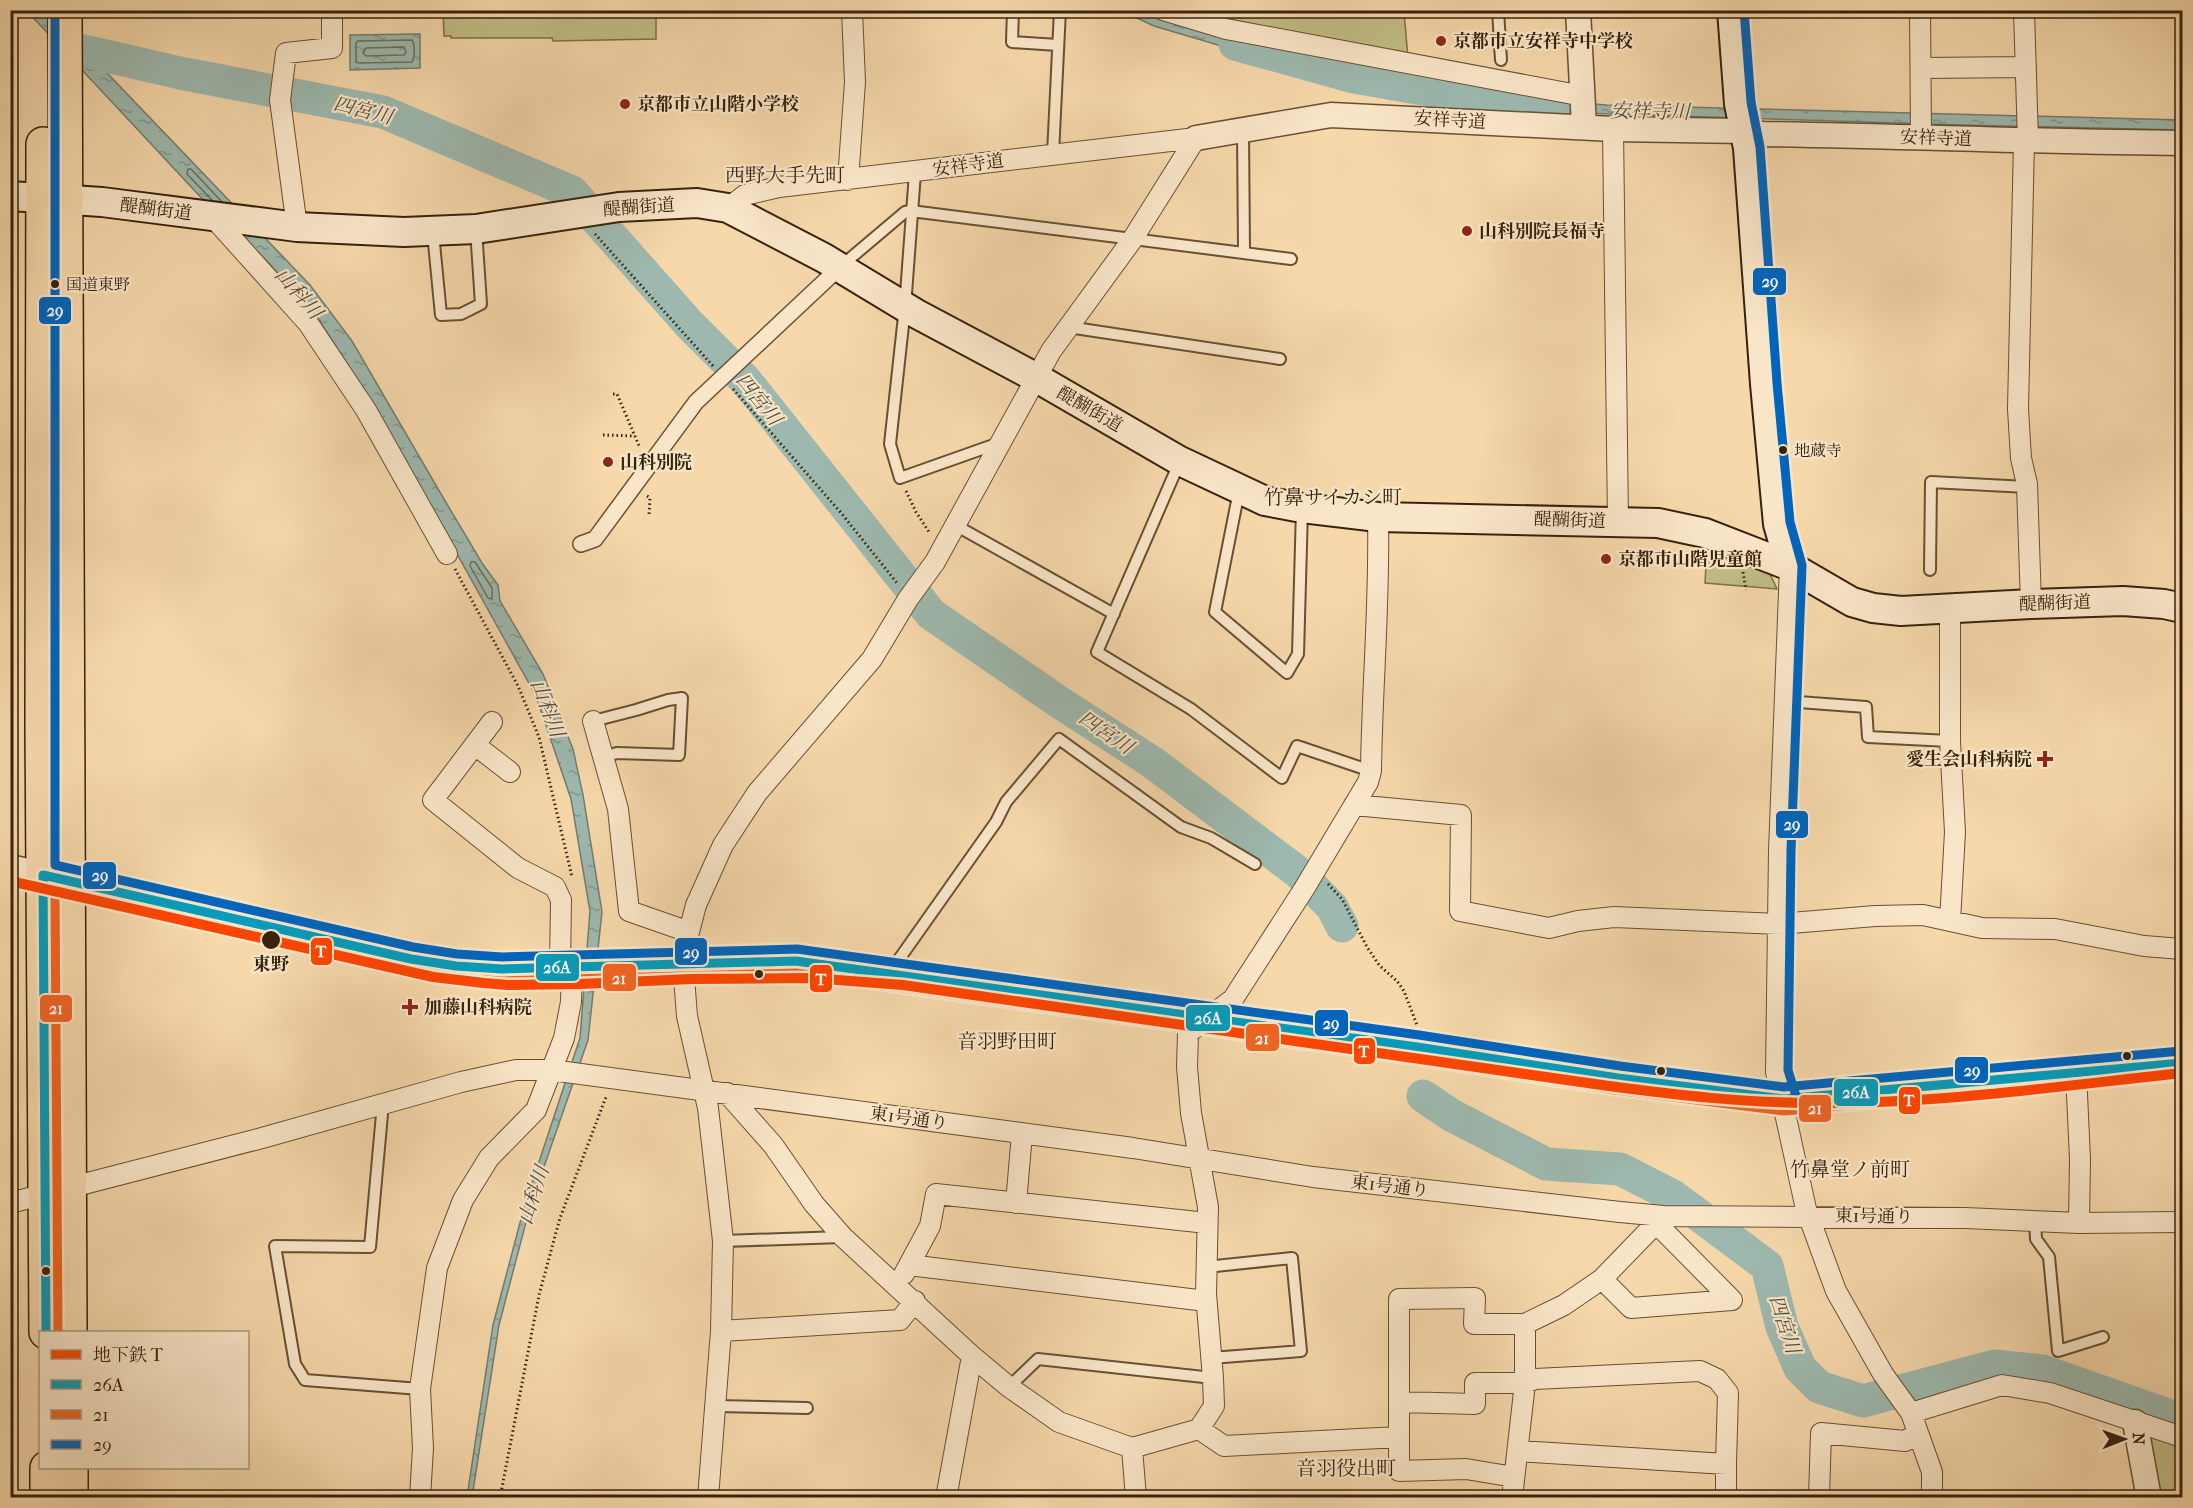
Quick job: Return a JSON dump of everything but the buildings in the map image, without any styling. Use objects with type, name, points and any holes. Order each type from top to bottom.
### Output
[{"type":"highway","points":[[44,10],[55,199]]},
{"type":"highway","points":[[46,1331],[57,1191],[55,199],[65,10]]},
{"type":"highway","points":[[57,1191],[70,1331]]},
{"type":"highway","points":[[47,1469],[47,1497]]},
{"type":"highway","points":[[71,1469],[71,1497]]},
{"type":"main road","points":[[1732,10],[1742,120],[1748,148],[1765,384],[1778,524],[1790,566]]},
{"type":"main road","name":"醍醐街道","points":[[10,196],[102,202],[285,226],[404,232],[476,229],[619,207],[697,203],[728,208],[840,267],[905,307],[1035,377],[1180,461],[1264,501],[1378,517],[1658,523],[1705,533],[1790,566],[1852,602],[1873,608],[1901,611],[2123,601],[2164,604],[2182,608]]},
{"type":"street","points":[[285,226],[281,92],[286,53],[332,48],[332,10]]},
{"type":"street","points":[[848,180],[855,82],[852,10]]},
{"type":"street","points":[[1163,10],[1226,29],[1583,96]]},
{"type":"street","points":[[1578,10],[1584,126]]},
{"type":"street","points":[[1920,10],[1921,137]]},
{"type":"street","points":[[2024,10],[2028,107],[2018,409],[2021,458],[2027,487],[2031,604]]},
{"type":"street","points":[[1921,68],[2026,68]]},
{"type":"street","name":"安祥寺道","points":[[728,208],[745,195],[767,190],[1196,138],[1331,114],[1613,129],[1742,120],[1763,134],[1921,137],[2026,142],[2182,143]]},
{"type":"street","points":[[1613,129],[1618,522]]},
{"type":"street","points":[[708,1497],[717,1406],[723,1241],[708,1108],[687,1016],[683,964],[696,905],[723,845],[757,793],[872,659],[941,550],[1035,377],[1068,327],[1132,240],[1196,138]]},
{"type":"street","points":[[219,217],[308,323],[366,410],[447,554]]},
{"type":"street","points":[[581,544],[595,539],[696,402],[840,267]]},
{"type":"street","points":[[727,1093],[773,1145],[814,1204],[843,1237],[1010,1388],[1059,1422],[1132,1448],[1199,1429],[1214,1406],[1206,1301],[1208,1207],[1190,1101],[1188,1034],[1233,999],[1368,782],[1371,771],[1372,703],[1378,609],[1378,517]]},
{"type":"street","points":[[1790,566],[1779,851],[1776,1072],[1784,1099],[1808,1215],[1836,1291],[1883,1374],[1911,1413],[1932,1472],[1932,1497]]},
{"type":"street","points":[[1950,608],[1950,741],[1955,832],[1950,921]]},
{"type":"street","points":[[593,721],[618,809],[629,911],[689,932]]},
{"type":"street","points":[[420,1497],[423,1448],[420,1389],[437,1268],[463,1200],[489,1158],[536,1110],[555,1070],[571,1002],[570,967],[561,900],[555,887],[518,868],[433,800],[492,722]]},
{"type":"street","points":[[475,745],[510,772]]},
{"type":"street","points":[[1354,805],[1461,815],[1460,911],[1549,928],[1578,921],[1614,917],[1779,924],[1923,915],[1982,928],[2055,928],[2144,946],[2182,949]]},
{"type":"street","points":[[10,867],[411,960],[456,966],[501,969],[796,961],[1417,1047],[1618,1078],[1784,1099],[2182,1063]]},
{"type":"street","name":"東1号通り","points":[[10,1203],[262,1138],[461,1082],[516,1071],[555,1070],[1198,1158],[1314,1178],[1660,1220],[1808,1215],[2079,1223],[2182,1222]]},
{"type":"street","points":[[2076,1073],[2080,1159],[2079,1223]]},
{"type":"street","points":[[1016,1203],[1022,1134]]},
{"type":"street","points":[[898,1286],[930,1226],[936,1194],[1207,1223]]},
{"type":"street","points":[[1514,1477],[1466,1469],[1400,1471],[1399,1299],[1475,1298],[1474,1324],[1525,1324],[1564,1305],[1602,1279],[1660,1220],[1732,1300],[1631,1308],[1602,1279]]},
{"type":"street","points":[[909,1265],[1206,1301]]},
{"type":"street","points":[[721,1331],[900,1320],[915,1301]]},
{"type":"street","points":[[1512,1497],[1525,1383],[1525,1324]]},
{"type":"street","points":[[946,1497],[972,1356]]},
{"type":"street","points":[[1399,1402],[1475,1404],[1475,1383],[1525,1383],[1535,1379],[1700,1371],[1717,1379],[1728,1393],[1726,1497]]},
{"type":"street","points":[[1911,1413],[2002,1385],[2050,1393],[2182,1437]]},
{"type":"street","points":[[2135,1422],[2149,1497]]},
{"type":"street","points":[[1199,1429],[1224,1446],[1399,1437]]},
{"type":"street","points":[[1819,1497],[1821,1433],[1905,1441],[1918,1434]]},
{"type":"street","points":[[1132,1448],[1136,1497]]},
{"type":"street","points":[[1518,1451],[1726,1464]]},
{"type":"lane","points":[[1013,10],[1012,42],[1058,45]]},
{"type":"lane","points":[[1053,154],[1060,10]]},
{"type":"lane","points":[[1498,10],[1502,60]]},
{"type":"lane","points":[[1243,129],[1245,252]]},
{"type":"lane","points":[[915,173],[905,307],[890,444],[900,478],[999,443]]},
{"type":"lane","points":[[840,267],[905,212],[911,211],[1291,259]]},
{"type":"lane","points":[[433,231],[441,315],[461,314],[481,304],[476,229]]},
{"type":"lane","points":[[1068,327],[1280,359]]},
{"type":"lane","points":[[1180,461],[1098,652],[1191,709],[1282,778],[1297,746],[1371,771]]},
{"type":"lane","points":[[1930,570],[1930,482],[2027,487]]},
{"type":"lane","points":[[1239,490],[1215,612],[1287,673],[1298,654],[1302,508]]},
{"type":"lane","points":[[955,525],[1114,614]]},
{"type":"lane","points":[[593,721],[681,698],[679,755],[617,753],[603,757]]},
{"type":"lane","points":[[1785,701],[1866,707],[1868,737],[1950,741]]},
{"type":"lane","points":[[890,973],[996,822],[1006,802],[1059,740],[1181,827],[1211,838],[1256,864]]},
{"type":"lane","points":[[383,1103],[370,1247],[275,1246],[295,1365],[305,1380],[420,1389]]},
{"type":"lane","points":[[2035,1221],[2036,1239],[2049,1257],[2058,1351],[2103,1337]]},
{"type":"lane","points":[[723,1241],[843,1237]]},
{"type":"lane","points":[[1206,1267],[1292,1258],[1300,1351],[1211,1358]]},
{"type":"lane","points":[[1010,1388],[1038,1359],[1213,1378]]},
{"type":"lane","points":[[717,1406],[807,1408]]},
{"type":"path","points":[[576,213],[731,371],[908,599]]},
{"type":"path","points":[[613,394],[617,394],[648,466]]},
{"type":"path","points":[[603,435],[635,435]]},
{"type":"path","points":[[900,478],[916,512],[941,550]]},
{"type":"path","points":[[447,554],[518,686],[539,737],[572,870],[572,882]]},
{"type":"path","points":[[1310,878],[1341,899],[1379,965],[1397,981],[1404,991],[1417,1025]]},
{"type":"path","points":[[500,1497],[539,1295],[557,1229],[608,1078]]},
{"type":"shaded area","points":[[397,11],[656,11],[656,39],[553,41],[552,38],[451,38],[451,36],[444,36],[443,12]]},
{"type":"shaded area","points":[[1216,11],[1404,11],[1408,58],[1220,17]]},
{"type":"shaded area","points":[[1707,546],[1768,570],[1777,589],[1705,583]]},
{"type":"shaded area","points":[[2135,1422],[2182,1437],[2182,1497],[2149,1497]]},
{"type":"water","name":"山科川","points":[[27,11],[56,11],[87,52],[310,285],[352,341],[482,563],[498,585],[500,601],[543,674],[573,749],[602,912],[588,1040],[530,1207],[499,1325],[472,1497],[467,1497],[493,1325],[525,1204],[580,1038],[590,911],[571,799],[536,696],[377,410],[319,320],[268,262],[208,205]]},
{"type":"water","points":[[1122,11],[1145,11],[1167,19],[1297,53],[1525,98],[1606,105],[2182,120],[2182,130],[1549,112],[1390,77],[1218,45],[1154,26]]},
{"type":"water","points":[[420,34],[420,68],[350,70],[350,35]]},
{"type":"waterway","name":"安祥寺川","points":[[1235,44],[1354,77],[1532,108],[1581,110]]},
{"type":"waterway","name":"四宮川","points":[[80,50],[180,73],[383,112],[572,192],[690,325],[746,381],[931,614],[1059,702],[1152,762],[1299,873],[1332,907],[1342,926]]},
{"type":"waterway","name":"四宮川","points":[[1423,1096],[1451,1115],[1546,1164],[1620,1169],[1673,1196],[1767,1266],[1782,1327],[1800,1368],[1819,1387],[1863,1401],[1995,1366],[2043,1371],[2182,1420]]},
{"type":"metro line","name":"T","points":[[10,881],[433,977],[508,985],[811,978],[903,985],[1609,1086],[1711,1098],[1814,1103],[1906,1101],[2182,1073]]},
{"type":"transit line","name":"29","points":[[55,10],[55,865],[413,947],[457,954],[502,957],[797,949],[1419,1035],[1620,1066],[1784,1087],[2181,1051]]},
{"type":"transit line","name":"29","points":[[1744,10],[1751,102],[1760,147],[1777,383],[1790,522],[1802,565],[1791,851],[1788,1070],[1796,1096]]},
{"type":"transit line","name":"26A","points":[[46,1331],[43,875],[411,959],[456,966],[502,969],[796,961],[1417,1047],[1618,1078],[1784,1099],[2182,1063]]},
{"type":"transit line","name":"21","points":[[58,1331],[55,890],[408,971],[455,978],[502,981],[796,973],[1415,1059],[1616,1090],[1784,1111],[2182,1075]]},
{"type":"place","name":"京都市立安祥寺中学校","points":[[1441,41]]},
{"type":"place","name":"京都市立山階小学校","points":[[625,104]]},
{"type":"place","name":"山科別院長福寺","points":[[1467,231]]},
{"type":"place","name":"国道東野","points":[[55,284]]},
{"type":"place","name":"地蔵寺","points":[[1783,450]]},
{"type":"place","name":"山科別院","points":[[608,462]]},
{"type":"place","name":"京都市山階児童館","points":[[1606,559]]},
{"type":"place","name":"愛生会山科病院","points":[[2045,759]]},
{"type":"place","name":"東野","points":[[271,940]]},
{"type":"place","name":"加藤山科病院","points":[[410,1007]]},
{"type":"district","name":"西野大手先町","points":[[785,175]]},
{"type":"district","name":"竹鼻サイカシ町","points":[[1333,497]]},
{"type":"district","name":"音羽野田町","points":[[1007,1041]]},
{"type":"district","name":"竹鼻堂ノ前町","points":[[1850,1169]]},
{"type":"district","name":"音羽役出町","points":[[1346,1468]]}]
